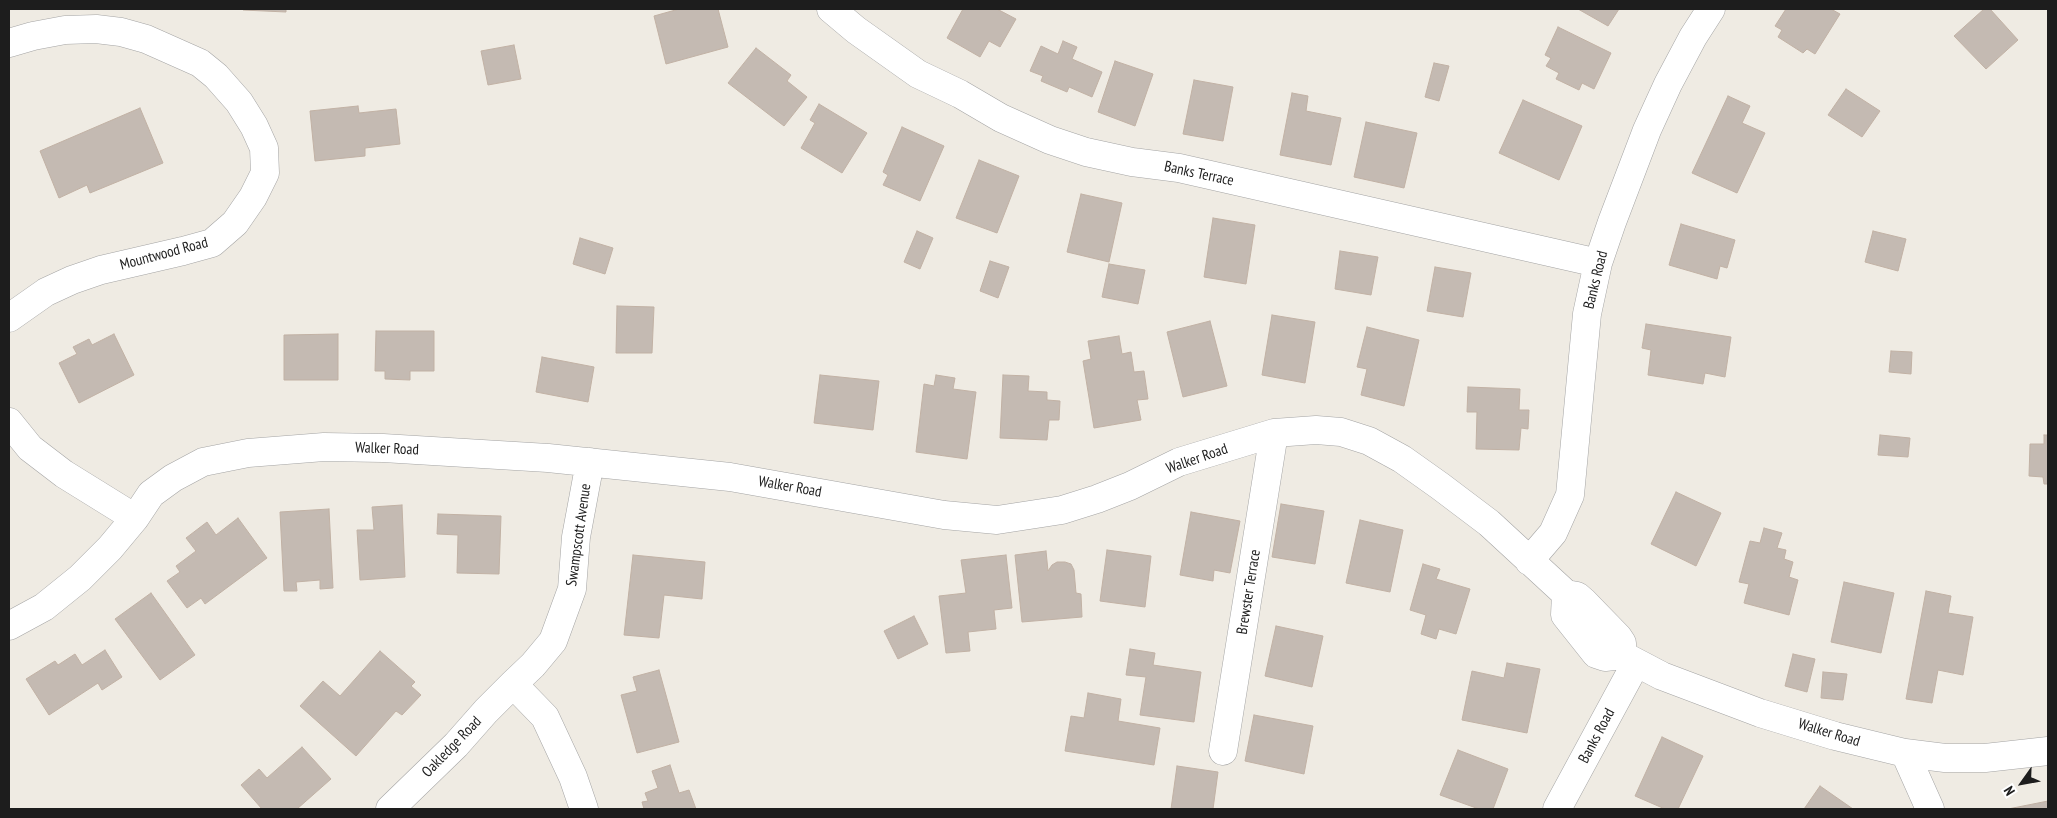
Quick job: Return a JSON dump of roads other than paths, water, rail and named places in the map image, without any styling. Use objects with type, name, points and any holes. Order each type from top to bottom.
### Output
[{"type":"street","name":"Banks Terrace","points":[[831,9],[856,30],[918,74],[960,94],[1001,118],[1050,140],[1086,152],[1132,162],[1179,168],[1598,263]]},
{"type":"street","name":"Banks Road","points":[[1529,561],[1553,533],[1570,495],[1587,314],[1598,263],[1647,130],[1668,84],[1693,37],[1711,9]]},
{"type":"street","name":"Mountwood Road","points":[[9,43],[65,30],[104,30],[121,32],[146,39],[200,63],[216,76],[239,102],[254,126],[264,148],[265,173],[253,197],[235,223],[212,243],[101,270],[72,280],[46,292],[9,318]]},
{"type":"street","points":[[9,422],[30,448],[64,474],[135,518]]},
{"type":"street","name":"Walker Road","points":[[9,626],[44,607],[80,578],[110,548],[135,518],[151,494],[173,478],[203,462],[248,453],[324,448],[384,448],[548,458],[730,477],[944,515],[997,520],[1062,510],[1079,505],[1130,486],[1179,462],[1274,433],[1316,430],[1340,432],[1369,441],[1402,459],[1489,524],[1566,594],[1577,596],[1584,602],[1618,636],[1629,659],[1662,676],[1760,713],[1835,736],[1905,753],[1945,758],[1985,758],[2048,751]]},
{"type":"street","name":"Brewster Terrace","points":[[1223,751],[1274,433]]},
{"type":"street","name":"Swampscott Avenue","points":[[514,684],[553,641],[572,589],[576,537],[590,462]]},
{"type":"street","name":"Banks Road","points":[[1557,809],[1629,659]]},
{"type":"street","points":[[514,684],[545,717],[573,777],[584,809]]},
{"type":"street","name":"Oakledge Road","points":[[390,809],[456,745],[486,711],[514,684]]},
{"type":"street","points":[[1905,753],[1930,809]]}]
